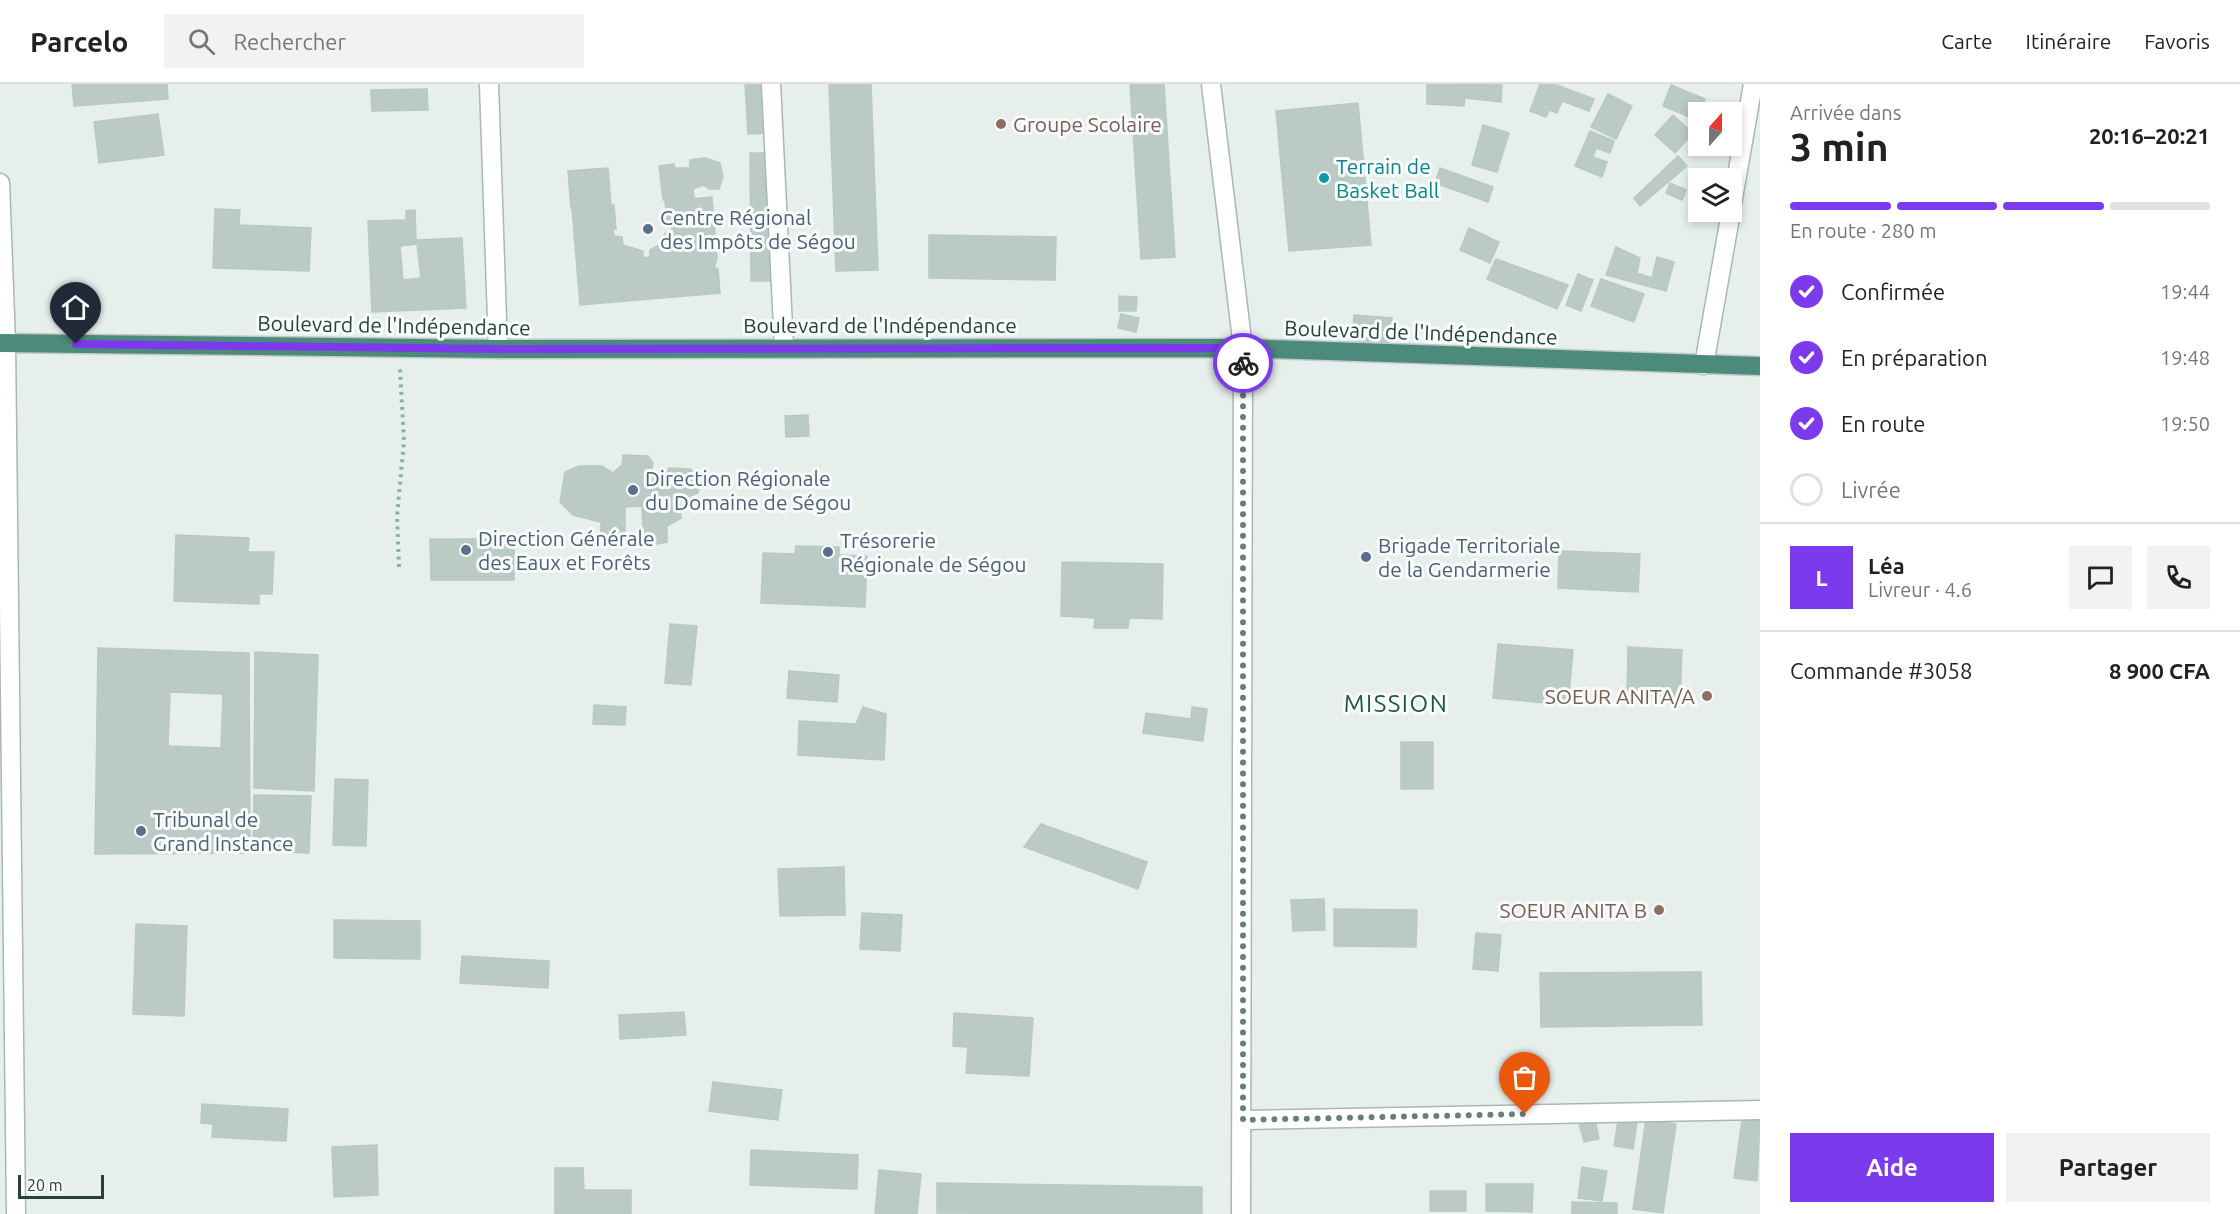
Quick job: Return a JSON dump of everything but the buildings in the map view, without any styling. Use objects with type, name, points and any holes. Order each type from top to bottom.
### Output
[{"type":"highway","name":"Boulevard de l'Indépendance","points":[[3,343],[498,349],[1243,348],[1760,366]]},
{"type":"street","points":[[489,84],[498,349]]},
{"type":"street","points":[[771,84],[784,347]]},
{"type":"street","points":[[1211,84],[1243,348],[1241,1214]]},
{"type":"street","points":[[1738,168],[1753,84]]},
{"type":"street","points":[[0,183],[16,1214]]},
{"type":"street","points":[[1704,365],[1729,222]]},
{"type":"street","points":[[1243,1120],[1760,1110]]},
{"type":"path","points":[[399,348],[404,441],[397,516],[399,567]]},
{"type":"way so far","points":[[1243,363],[1243,1120],[1525,1114]]},
{"type":"place","name":"Groupe Scolaire","points":[[1001,124]]},
{"type":"place","name":"Terrain de Basket Ball","points":[[1324,178]]},
{"type":"place","name":"Centre Régional des Impôts de Ségou","points":[[648,229]]},
{"type":"place","name":"Direction Régionale du Domaine de Ségou","points":[[633,490]]},
{"type":"place","name":"Direction Générale des Eaux et Forêts","points":[[466,550]]},
{"type":"place","name":"Trésorerie Régionale de Ségou","points":[[828,552]]},
{"type":"place","name":"Brigade Territoriale de la Gendarmerie","points":[[1366,557]]},
{"type":"place","name":"SOEUR ANITA/A","points":[[1707,696]]},
{"type":"place","name":"Tribunal de Grand Instance","points":[[141,831]]},
{"type":"place","name":"SOEUR ANITA B","points":[[1659,910]]},
{"type":"district","name":"MISSION","points":[[1396,703]]},
{"type":"route","points":[[76,344],[498,349],[1243,348],[1243,363]]}]
